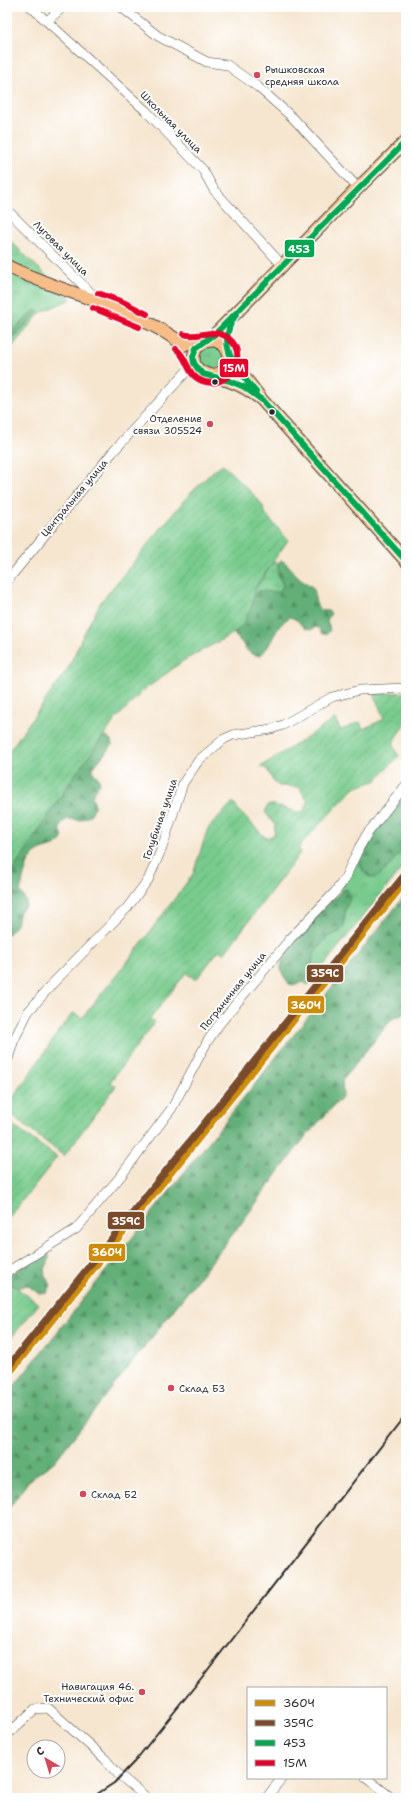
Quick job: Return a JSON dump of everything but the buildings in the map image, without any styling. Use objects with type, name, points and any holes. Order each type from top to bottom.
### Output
[{"type":"main road","points":[[193,357],[196,348],[235,314],[406,141]]},
{"type":"main road","points":[[11,268],[135,316],[186,346],[193,357],[196,367],[205,374],[244,387],[262,400]]},
{"type":"main road","points":[[205,374],[218,374],[226,368],[229,362],[226,345],[226,332],[231,319],[235,314]]},
{"type":"main road","points":[[178,341],[193,344],[206,340],[221,342],[239,370],[262,400],[406,561]]},
{"type":"street","name":"Школьная улица","points":[[31,7],[145,110],[203,170],[214,190],[283,266]]},
{"type":"street","points":[[47,21],[63,7]]},
{"type":"street","points":[[121,7],[158,36],[207,62],[227,65],[258,87],[293,118],[358,188]]},
{"type":"street","name":"Луговая улица","points":[[7,210],[99,301]]},
{"type":"street","name":"Центральная улица","points":[[7,581],[143,418],[183,375],[190,366],[193,357]]},
{"type":"street","points":[[183,375],[192,370],[205,374]]},
{"type":"street","name":"Голубиная улица","points":[[7,1062],[22,1022],[31,1009],[127,908],[148,880],[160,854],[183,783],[200,760],[224,739],[233,735],[270,729],[283,725],[332,697],[360,690],[406,688]]},
{"type":"street","name":"Пограничная улица","points":[[7,1272],[76,1229],[120,1177],[172,1108],[207,1042],[220,1023],[290,939],[335,892],[344,880],[367,834],[406,785]]},
{"type":"street","points":[[7,1735],[35,1709],[48,1708],[105,1759],[117,1773],[146,1798]]},
{"type":"street","points":[[266,1798],[281,1779]]},
{"type":"street","points":[[367,1779],[392,1798]]},
{"type":"green space","points":[[7,238],[71,299],[40,313],[7,353]]},
{"type":"green space","points":[[35,310],[39,311],[14,337],[7,349],[7,336]]},
{"type":"green space","points":[[212,346],[221,349],[224,358],[221,367],[212,370],[203,367],[200,358],[203,349]]},
{"type":"green space","points":[[223,465],[256,497],[264,508],[263,511],[288,540],[255,588],[252,606],[243,624],[234,633],[183,661],[143,691],[115,720],[65,789],[13,871],[7,884],[7,754],[69,667],[84,633],[101,602],[185,499],[212,472]]},
{"type":"green space","points":[[281,560],[287,564],[298,578],[314,590],[315,601],[320,610],[331,613],[327,620],[330,630],[326,635],[321,633],[320,629],[316,627],[311,630],[304,628],[297,620],[290,617],[280,625],[268,647],[260,656],[247,651],[234,633],[247,616],[253,595],[259,591],[279,592],[283,586],[278,574],[278,563]]},
{"type":"green space","points":[[274,561],[278,563],[278,575],[283,586],[279,592],[259,591],[253,595],[255,589]]},
{"type":"green space","points":[[406,692],[406,719],[394,742],[394,746],[399,756],[375,781],[354,788],[299,846],[300,853],[224,954],[219,950],[196,980],[186,973],[150,1019],[155,1022],[110,1082],[116,1086],[64,1156],[7,1112],[7,1099],[11,1101],[73,1013],[82,1018],[131,957],[193,874],[208,828],[233,802],[240,812],[266,838],[274,835],[275,825],[265,812],[268,805],[275,805],[299,813],[305,810],[308,802],[299,787],[279,786],[273,781],[267,769],[260,767],[335,719],[341,730],[360,722],[363,729],[384,719],[374,694]]},
{"type":"green space","points":[[102,737],[107,737],[111,740],[112,745],[93,768],[93,772],[97,776],[100,783],[92,796],[95,806],[90,816],[80,820],[68,819],[63,822],[60,828],[63,837],[60,841],[54,846],[43,849],[32,856],[25,870],[20,891],[26,901],[26,906],[20,911],[17,924],[7,935],[7,884],[13,871],[65,789]]},
{"type":"green space","points":[[406,789],[407,827],[405,845],[396,858],[377,877],[374,878],[368,876],[360,865],[360,858],[363,850],[367,841],[380,822]]},
{"type":"green space","points":[[406,844],[406,863],[308,985],[303,982],[311,970],[316,951],[326,938],[339,932],[344,927],[345,910],[351,896],[340,892],[362,851],[385,871]]},
{"type":"green space","points":[[347,889],[351,896],[345,910],[344,927],[339,932],[326,938],[316,951],[311,970],[303,982],[296,985],[289,984],[281,970],[281,967],[283,959],[289,949],[325,907],[340,892]]},
{"type":"green space","points":[[406,894],[406,1013],[392,1019],[342,1080],[343,1096],[305,1137],[237,1229],[54,1462],[30,1479],[7,1511],[7,1395]]},
{"type":"green space","points":[[12,1125],[57,1157],[7,1220],[7,1131]]},
{"type":"green space","points":[[46,1253],[49,1255],[49,1260],[44,1272],[51,1285],[47,1293],[38,1293],[27,1285],[18,1288],[10,1283],[8,1278],[10,1274]]},
{"type":"green space","points":[[10,1283],[39,1304],[7,1343],[7,1287]]},
{"type":"railway","points":[[91,1798],[114,1783],[135,1761],[203,1676],[406,1414]]},
{"type":"transit line","name":"453","points":[[406,141],[215,334],[196,348],[193,357],[194,363],[203,374],[230,381],[244,387],[262,400],[406,561]]},
{"type":"transit line","name":"15М","points":[[98,293],[123,302],[147,314]]},
{"type":"transit line","name":"15М","points":[[93,308],[139,327]]},
{"type":"transit line","name":"453","points":[[237,313],[230,325],[227,335],[227,345],[230,355],[241,374],[256,392]]},
{"type":"transit line","name":"15М","points":[[176,349],[180,352],[193,375],[202,381],[212,383],[221,381],[229,375],[234,368],[237,359],[237,350],[233,342],[225,336],[214,333],[194,335],[183,334]]},
{"type":"transit line","name":"359С","points":[[7,1368],[406,873]]},
{"type":"transit line","name":"360Ч","points":[[7,1376],[406,881]]},
{"type":"place","name":"Рышковская средняя школа","points":[[257,75]]},
{"type":"place","name":"Отделение связи 305524","points":[[210,424]]},
{"type":"place","name":"Склад Б3","points":[[171,1388]]},
{"type":"place","name":"Склад Б2","points":[[83,1494]]},
{"type":"place","name":"Навигация 46. Технический офис","points":[[142,1692]]}]
